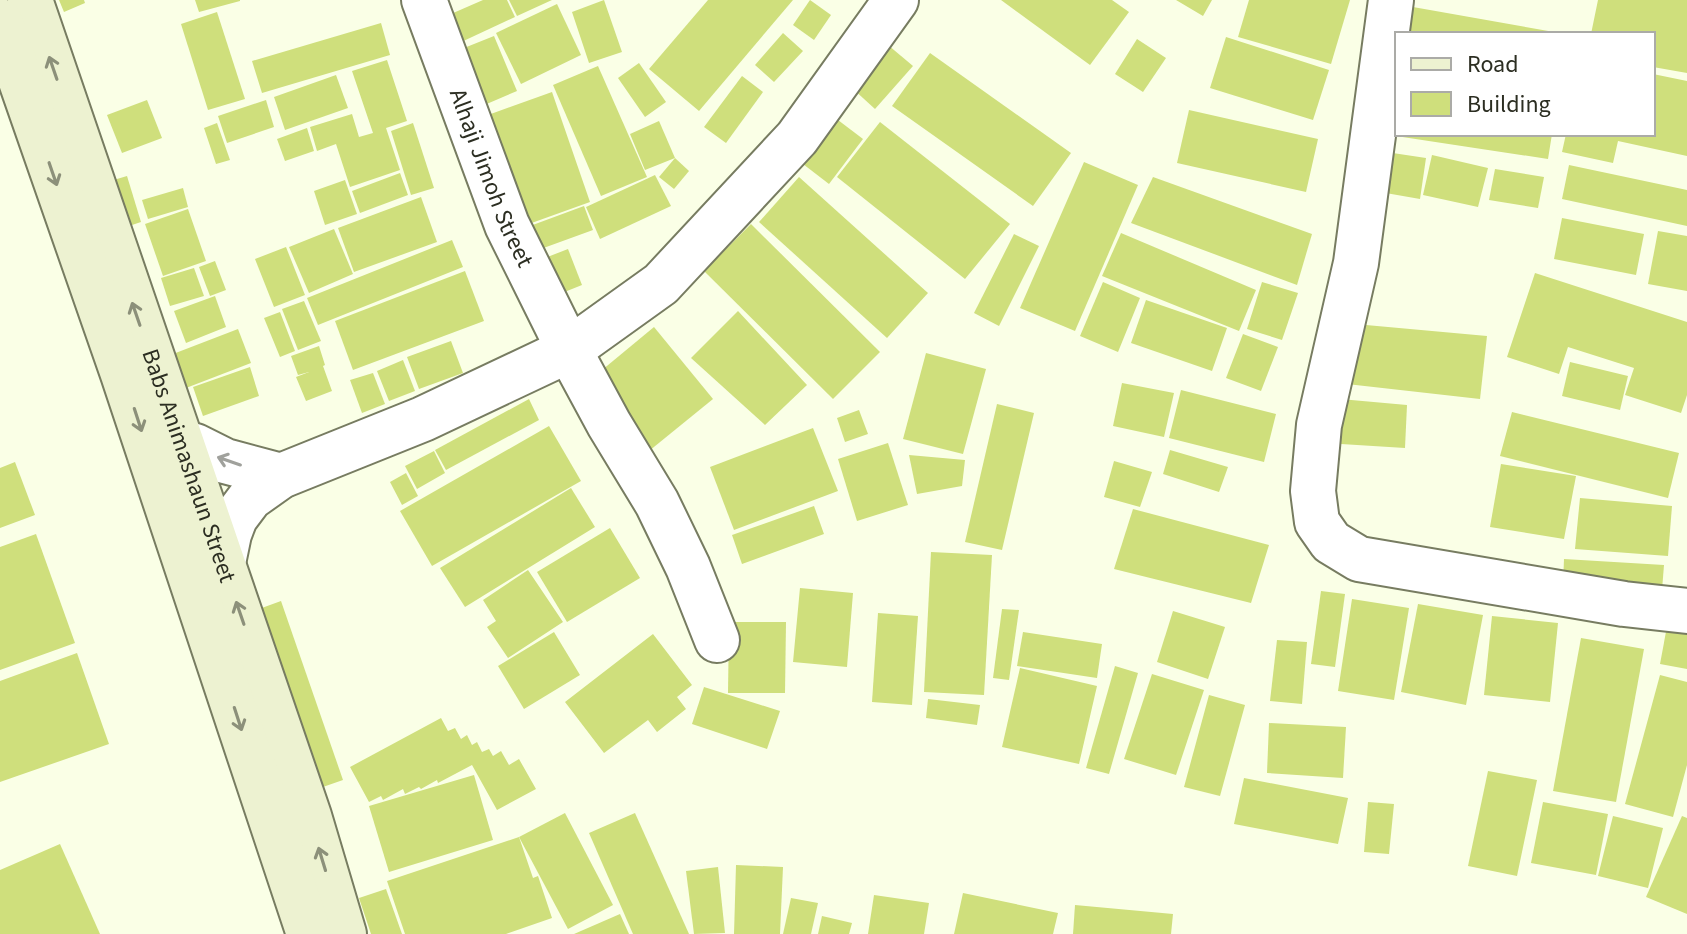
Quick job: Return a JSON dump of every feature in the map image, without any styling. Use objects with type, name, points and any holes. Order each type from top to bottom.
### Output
[{"type":"main road","name":"Babs Animashaun Street","points":[[30,0],[309,816],[344,934]]},
{"type":"main road","name":"Babs Animashaun Street","points":[[0,21],[128,389],[309,934]]},
{"type":"street","name":"Alhaji Jimoh Street","points":[[424,0],[507,225],[569,350],[657,503],[688,567],[717,640]]},
{"type":"street","points":[[223,563],[235,518],[250,498],[281,476],[423,419],[569,350],[661,284],[797,138],[896,0]]},
{"type":"street","points":[[1391,0],[1356,263],[1319,425],[1313,491],[1317,522],[1331,542],[1359,559],[1624,604],[1687,611]]},
{"type":"street","points":[[180,442],[225,461],[281,476]]},
{"type":"building","points":[[59,0],[84,0],[85,3],[64,12]]},
{"type":"building","points":[[195,0],[240,0],[240,1],[199,12]]},
{"type":"building","points":[[483,0],[507,0],[515,17],[457,44],[444,17]]},
{"type":"building","points":[[509,0],[552,0],[517,16]]},
{"type":"building","points":[[604,0],[622,52],[589,63],[572,12]]},
{"type":"building","points":[[708,0],[793,0],[699,111],[649,69]]},
{"type":"building","points":[[810,0],[831,15],[814,40],[793,25]]},
{"type":"building","points":[[1001,0],[1112,0],[1129,12],[1090,65]]},
{"type":"building","points":[[1176,0],[1212,0],[1203,16]]},
{"type":"building","points":[[1249,0],[1350,0],[1331,64],[1238,37]]},
{"type":"building","points":[[1598,0],[1687,0],[1687,73],[1655,67],[1655,32],[1591,32]]},
{"type":"building","points":[[557,4],[581,55],[521,84],[496,33]]},
{"type":"building","points":[[1396,4],[1554,32],[1397,32]]},
{"type":"building","points":[[217,12],[245,99],[208,110],[181,24]]},
{"type":"building","points":[[381,23],[390,55],[262,93],[252,61]]},
{"type":"building","points":[[783,33],[803,51],[774,82],[755,65]]},
{"type":"building","points":[[494,36],[517,91],[482,106],[459,50]]},
{"type":"building","points":[[1226,37],[1329,70],[1313,120],[1210,88]]},
{"type":"building","points":[[1137,39],[1166,58],[1143,92],[1115,74]]},
{"type":"building","points":[[888,45],[913,66],[875,109],[852,88]]},
{"type":"building","points":[[930,53],[1071,153],[1033,206],[892,106]]},
{"type":"building","points":[[387,60],[407,121],[386,128],[400,170],[350,187],[336,144],[317,151],[310,127],[352,114],[359,137],[373,133],[352,71]]},
{"type":"building","points":[[639,63],[666,102],[645,117],[618,78]]},
{"type":"building","points":[[598,66],[647,177],[601,196],[553,85]]},
{"type":"building","points":[[1655,74],[1687,81],[1687,156],[1618,141],[1613,163],[1562,152],[1566,136],[1655,136]]},
{"type":"building","points":[[336,75],[348,108],[285,130],[274,97]]},
{"type":"building","points":[[742,76],[763,92],[726,143],[704,127]]},
{"type":"building","points":[[1395,81],[1395,136],[1376,133]]},
{"type":"building","points":[[552,92],[590,202],[526,225],[488,115]]},
{"type":"building","points":[[147,100],[162,138],[122,153],[107,115]]},
{"type":"building","points":[[266,100],[274,127],[227,143],[218,116]]},
{"type":"building","points":[[1189,110],[1318,139],[1306,192],[1177,163]]},
{"type":"building","points":[[838,120],[863,139],[829,184],[803,164]]},
{"type":"building","points":[[659,121],[675,158],[645,170],[630,134]]},
{"type":"building","points":[[880,122],[1010,224],[965,279],[837,177]]},
{"type":"building","points":[[217,123],[230,160],[216,164],[204,128]]},
{"type":"building","points":[[413,123],[434,188],[411,195],[391,131]]},
{"type":"building","points":[[307,128],[314,151],[285,161],[277,139]]},
{"type":"building","points":[[1396,136],[1552,136],[1548,159]]},
{"type":"building","points":[[1386,152],[1426,158],[1420,199],[1380,192]]},
{"type":"building","points":[[1432,155],[1488,168],[1478,207],[1423,195]]},
{"type":"building","points":[[675,158],[689,171],[674,189],[659,177]]},
{"type":"building","points":[[1084,162],[1138,185],[1075,331],[1020,308]]},
{"type":"building","points":[[1569,165],[1687,190],[1687,226],[1562,199]]},
{"type":"building","points":[[1495,169],[1544,177],[1538,208],[1489,200]]},
{"type":"building","points":[[400,173],[408,195],[360,213],[352,191]]},
{"type":"building","points":[[655,175],[671,206],[600,239],[586,207]]},
{"type":"building","points":[[127,176],[141,222],[111,232],[97,185]]},
{"type":"building","points":[[799,177],[928,293],[887,338],[759,222]]},
{"type":"building","points":[[1153,177],[1312,234],[1297,285],[1131,223]]},
{"type":"building","points":[[345,180],[357,214],[325,225],[314,191]]},
{"type":"building","points":[[183,188],[188,207],[148,219],[142,200]]},
{"type":"building","points":[[421,197],[437,242],[354,272],[338,228]]},
{"type":"building","points":[[584,206],[593,230],[538,250],[530,226]]},
{"type":"building","points":[[188,209],[206,261],[163,276],[145,224]]},
{"type":"building","points":[[1562,218],[1644,234],[1636,275],[1554,259]]},
{"type":"building","points":[[751,224],[880,352],[833,399],[704,271]]},
{"type":"building","points":[[334,229],[353,274],[309,293],[289,247]]},
{"type":"building","points":[[1658,231],[1687,236],[1687,291],[1648,284]]},
{"type":"building","points":[[1121,233],[1256,290],[1239,331],[1102,276]]},
{"type":"building","points":[[1014,234],[1039,246],[999,326],[974,313]]},
{"type":"building","points":[[452,240],[463,267],[318,325],[307,298]]},
{"type":"building","points":[[286,247],[305,295],[274,307],[255,259]]},
{"type":"building","points":[[568,249],[582,285],[547,299],[532,263]]},
{"type":"building","points":[[215,261],[226,290],[210,296],[199,267]]},
{"type":"building","points":[[194,268],[204,296],[170,306],[161,278]]},
{"type":"building","points":[[465,271],[484,321],[353,370],[335,321]]},
{"type":"building","points":[[1535,273],[1687,322],[1687,395],[1681,413],[1625,395],[1634,368],[1568,347],[1559,374],[1507,357]]},
{"type":"building","points":[[1103,282],[1140,298],[1118,352],[1080,336]]},
{"type":"building","points":[[1262,282],[1298,293],[1282,340],[1247,329]]},
{"type":"building","points":[[215,296],[226,327],[186,343],[174,311]]},
{"type":"building","points":[[1146,300],[1227,328],[1212,371],[1131,343]]},
{"type":"building","points":[[304,301],[321,341],[298,350],[282,309]]},
{"type":"building","points":[[738,311],[807,385],[765,425],[691,358]]},
{"type":"building","points":[[280,312],[295,351],[280,357],[264,318]]},
{"type":"building","points":[[1355,324],[1487,336],[1480,399],[1338,383]]},
{"type":"building","points":[[654,327],[713,399],[649,451],[590,380]]},
{"type":"building","points":[[238,329],[251,363],[186,388],[173,354]]},
{"type":"building","points":[[1243,334],[1278,347],[1261,391],[1226,378]]},
{"type":"building","points":[[451,341],[463,373],[419,389],[407,357]]},
{"type":"building","points":[[319,346],[332,391],[306,401],[296,377],[309,372],[298,375],[291,356]]},
{"type":"building","points":[[926,353],[986,369],[963,454],[903,439]]},
{"type":"building","points":[[403,360],[415,391],[389,401],[377,371]]},
{"type":"building","points":[[1570,362],[1628,376],[1620,410],[1562,396]]},
{"type":"building","points":[[250,367],[259,396],[203,416],[193,387]]},
{"type":"building","points":[[373,373],[385,404],[362,413],[350,380]]},
{"type":"building","points":[[1122,383],[1174,393],[1164,437],[1113,426]]},
{"type":"building","points":[[1181,390],[1276,414],[1264,462],[1169,438]]},
{"type":"building","points":[[1329,398],[1407,405],[1405,448],[1325,443]]},
{"type":"building","points":[[529,399],[539,420],[446,470],[435,450]]},
{"type":"building","points":[[997,404],[1034,413],[1002,550],[965,542]]},
{"type":"building","points":[[859,410],[868,434],[845,442],[837,418]]},
{"type":"building","points":[[1512,412],[1679,453],[1668,498],[1500,456]]},
{"type":"building","points":[[549,426],[581,481],[432,566],[400,511]]},
{"type":"building","points":[[813,428],[838,491],[734,530],[710,467]]},
{"type":"building","points":[[888,443],[908,505],[857,521],[838,459]]},
{"type":"building","points":[[1170,450],[1228,467],[1219,492],[1163,474]]},
{"type":"building","points":[[434,451],[445,473],[417,489],[405,466]]},
{"type":"building","points":[[909,455],[965,460],[962,486],[917,494]]},
{"type":"building","points":[[1114,461],[1152,472],[1140,507],[1104,497]]},
{"type":"building","points":[[15,462],[35,515],[0,528],[0,468]]},
{"type":"building","points":[[1501,464],[1576,476],[1564,539],[1490,527]]},
{"type":"building","points":[[406,473],[418,496],[402,505],[390,482]]},
{"type":"building","points":[[571,488],[595,527],[465,607],[440,568]]},
{"type":"building","points":[[1580,498],[1672,506],[1668,556],[1575,549]]},
{"type":"building","points":[[814,506],[824,534],[742,564],[732,535]]},
{"type":"building","points":[[1133,509],[1269,545],[1251,603],[1114,569]]},
{"type":"building","points":[[610,528],[640,578],[567,622],[537,572]]},
{"type":"building","points":[[36,534],[75,643],[0,670],[0,547]]},
{"type":"building","points":[[931,552],[992,555],[984,695],[924,692]]},
{"type":"building","points":[[1564,559],[1664,565],[1662,590],[1563,584]]},
{"type":"building","points":[[528,570],[563,622],[508,658],[487,627],[496,621],[483,600]]},
{"type":"building","points":[[800,588],[853,593],[847,667],[793,662]]},
{"type":"building","points":[[1321,591],[1345,594],[1335,667],[1311,664]]},
{"type":"building","points":[[1352,599],[1409,608],[1394,700],[1338,691]]},
{"type":"building","points":[[281,601],[343,780],[320,788],[259,609]]},
{"type":"building","points":[[1418,604],[1483,615],[1466,705],[1401,692]]},
{"type":"building","points":[[1002,609],[1019,610],[1009,680],[993,678]]},
{"type":"building","points":[[1173,611],[1225,627],[1208,679],[1157,662]]},
{"type":"building","points":[[878,613],[918,616],[912,705],[872,702]]},
{"type":"building","points":[[1492,616],[1558,623],[1550,702],[1484,695]]},
{"type":"building","points":[[1668,621],[1687,624],[1687,669],[1660,664]]},
{"type":"building","points":[[729,622],[786,622],[785,693],[728,693]]},
{"type":"building","points":[[554,632],[580,675],[524,709],[498,666]]},
{"type":"building","points":[[1023,632],[1102,644],[1097,678],[1017,666]]},
{"type":"building","points":[[653,634],[692,685],[677,697],[686,709],[657,732],[648,720],[604,753],[565,702]]},
{"type":"building","points":[[1581,638],[1644,649],[1616,802],[1553,791]]},
{"type":"building","points":[[1277,640],[1307,642],[1302,704],[1270,701]]},
{"type":"building","points":[[77,653],[109,744],[0,782],[0,681]]},
{"type":"building","points":[[1115,666],[1138,673],[1109,774],[1086,768]]},
{"type":"building","points":[[1020,668],[1097,686],[1079,764],[1002,747]]},
{"type":"building","points":[[1152,674],[1204,690],[1176,775],[1124,759]]},
{"type":"building","points":[[1660,675],[1687,682],[1687,765],[1673,817],[1625,804]]},
{"type":"building","points":[[704,687],[780,711],[767,749],[692,724]]},
{"type":"building","points":[[1209,695],[1245,705],[1220,796],[1184,787]]},
{"type":"building","points":[[928,699],[980,705],[977,725],[926,718]]},
{"type":"building","points":[[441,718],[448,731],[455,728],[461,739],[467,735],[472,745],[477,742],[482,752],[489,749],[493,756],[501,751],[509,765],[519,759],[536,789],[497,810],[472,765],[438,783],[437,780],[405,794],[403,789],[383,800],[381,796],[369,802],[350,767]]},
{"type":"building","points":[[1269,723],[1346,727],[1343,778],[1267,773]]},
{"type":"building","points":[[1488,771],[1537,780],[1517,876],[1468,866]]},
{"type":"building","points":[[474,775],[493,840],[389,872],[369,806]]},
{"type":"building","points":[[1244,778],[1348,798],[1338,844],[1234,824]]},
{"type":"building","points":[[1368,802],[1394,804],[1389,854],[1364,852]]},
{"type":"building","points":[[1543,802],[1608,814],[1596,875],[1531,863]]},
{"type":"building","points":[[565,813],[613,905],[568,929],[519,837]]},
{"type":"building","points":[[635,813],[689,934],[633,934],[589,833]]},
{"type":"building","points":[[1613,816],[1663,828],[1648,888],[1598,876]]},
{"type":"building","points":[[1682,816],[1687,818],[1687,914],[1646,897]]},
{"type":"building","points":[[519,837],[533,878],[538,876],[552,918],[506,934],[405,934],[387,881]]},
{"type":"building","points":[[60,844],[100,934],[0,934],[0,870]]},
{"type":"building","points":[[736,865],[783,867],[780,934],[734,934]]},
{"type":"building","points":[[718,867],[725,933],[694,934],[686,871]]},
{"type":"building","points":[[386,889],[402,934],[371,934],[359,898]]},
{"type":"building","points":[[963,893],[1058,913],[1053,934],[954,934]]},
{"type":"building","points":[[874,895],[929,903],[924,934],[868,934]]},
{"type":"building","points":[[791,898],[818,903],[811,934],[783,934]]},
{"type":"building","points":[[1075,905],[1173,914],[1171,934],[1073,934]]},
{"type":"building","points":[[620,914],[629,934],[574,934]]},
{"type":"building","points":[[822,916],[852,923],[849,934],[818,934]]}]
